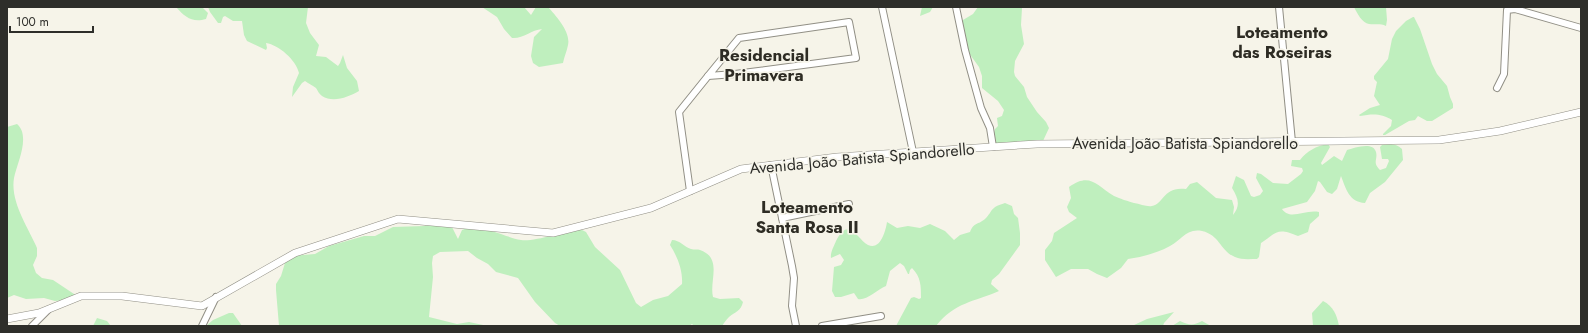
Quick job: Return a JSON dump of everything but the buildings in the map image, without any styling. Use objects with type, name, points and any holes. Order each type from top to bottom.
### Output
[{"type":"street","points":[[882,7],[913,152]]},
{"type":"street","points":[[956,7],[965,50],[981,108],[990,128],[993,147]]},
{"type":"street","points":[[1279,7],[1292,142]]},
{"type":"street","points":[[1497,88],[1504,74],[1507,10],[1515,9],[1581,28]]},
{"type":"street","points":[[690,191],[679,112],[708,76],[739,38],[849,22],[856,58],[735,74],[708,76]]},
{"type":"street","name":"Avenida João Batista Spiandorello","points":[[7,318],[39,313],[81,296],[122,296],[202,306],[295,253],[398,219],[552,233],[652,208],[741,168],[837,157],[1037,144],[1439,140],[1500,131],[1581,112]]},
{"type":"street","points":[[771,165],[794,278],[792,306],[796,326]]},
{"type":"street","points":[[782,218],[849,204]]},
{"type":"street","points":[[202,326],[216,297]]},
{"type":"street","points":[[32,326],[50,308]]},
{"type":"street","points":[[822,326],[880,316]]},
{"type":"green space","points":[[176,7],[202,7],[208,13],[206,19],[193,20],[183,14]]},
{"type":"green space","points":[[208,7],[308,7],[306,23],[310,33],[319,45],[316,56],[326,57],[338,66],[343,55],[347,68],[357,81],[359,91],[346,97],[331,99],[322,96],[316,88],[305,81],[292,97],[293,87],[299,73],[291,58],[271,44],[266,43],[266,50],[247,41],[244,35],[242,21],[233,21],[225,16],[223,17],[221,23],[218,23]]},
{"type":"green space","points":[[482,7],[524,7],[531,15],[536,7],[548,7],[562,24],[567,35],[568,45],[563,63],[539,67],[533,63],[531,56],[534,37],[542,29],[520,37],[512,38],[504,29],[497,17]]},
{"type":"green space","points":[[922,7],[933,7],[930,12],[920,16]]},
{"type":"green space","points":[[978,7],[1022,8],[1021,25],[1024,44],[1015,61],[1014,72],[1015,76],[1024,87],[1027,97],[1049,128],[1043,141],[1018,148],[992,142],[995,129],[998,126],[997,118],[1002,116],[1004,110],[998,101],[982,88],[982,76],[979,67],[966,49],[960,28],[963,20],[973,14]]},
{"type":"green space","points":[[1354,7],[1386,7],[1386,26],[1364,22]]},
{"type":"green space","points":[[1413,17],[1420,29],[1432,64],[1437,74],[1447,86],[1453,108],[1432,121],[1427,121],[1418,116],[1415,120],[1409,121],[1383,135],[1391,126],[1392,120],[1380,115],[1359,115],[1370,108],[1380,105],[1374,96],[1377,82],[1374,79],[1374,76],[1388,59],[1392,39],[1396,31],[1406,21]]},
{"type":"green space","points":[[17,124],[23,135],[23,142],[13,187],[17,205],[37,248],[37,256],[33,265],[36,273],[42,278],[53,280],[77,296],[76,299],[55,301],[44,298],[26,299],[14,295],[7,298],[7,127]]},
{"type":"green space","points":[[1328,144],[1330,147],[1321,163],[1322,165],[1334,156],[1342,161],[1347,150],[1367,146],[1374,149],[1376,152],[1376,165],[1380,170],[1386,168],[1389,161],[1388,159],[1382,159],[1380,147],[1388,144],[1393,144],[1402,149],[1403,160],[1385,182],[1370,193],[1365,203],[1355,200],[1349,194],[1341,176],[1337,189],[1332,194],[1327,192],[1318,181],[1315,191],[1307,202],[1282,209],[1289,214],[1319,212],[1319,216],[1310,224],[1308,232],[1298,236],[1286,232],[1275,233],[1261,243],[1259,257],[1257,259],[1237,258],[1226,251],[1213,236],[1208,233],[1202,231],[1192,231],[1184,235],[1174,244],[1160,251],[1128,259],[1121,268],[1107,278],[1088,269],[1071,269],[1056,277],[1045,260],[1045,250],[1052,241],[1054,233],[1077,218],[1069,212],[1067,207],[1071,198],[1069,187],[1076,183],[1088,180],[1097,184],[1116,197],[1146,206],[1152,206],[1156,205],[1173,190],[1186,189],[1190,184],[1197,182],[1216,198],[1232,200],[1234,207],[1233,215],[1238,205],[1236,195],[1232,188],[1236,176],[1244,180],[1251,196],[1254,197],[1260,195],[1263,191],[1256,178],[1257,173],[1261,174],[1273,183],[1288,184],[1303,171],[1302,168],[1291,166],[1292,160],[1300,160],[1312,149]]},
{"type":"green space","points":[[1005,203],[1012,206],[1014,214],[1018,218],[1020,245],[999,274],[992,280],[991,284],[999,291],[958,307],[943,318],[936,326],[896,326],[911,298],[921,298],[921,286],[915,271],[912,268],[908,274],[904,266],[900,263],[890,271],[886,286],[868,297],[858,299],[854,293],[841,297],[835,297],[832,291],[834,267],[841,265],[844,260],[840,254],[831,258],[831,254],[836,241],[845,230],[849,229],[853,231],[868,245],[873,246],[876,245],[882,238],[887,222],[897,228],[908,226],[920,228],[930,224],[945,231],[954,240],[960,235],[970,232],[975,225],[985,219],[994,208]]},
{"type":"green space","points":[[441,222],[452,227],[458,239],[462,230],[469,228],[484,229],[521,240],[533,240],[578,228],[586,232],[595,247],[620,270],[636,303],[641,307],[653,300],[668,296],[682,284],[682,274],[679,263],[670,245],[672,240],[675,240],[689,248],[700,250],[711,258],[714,270],[712,291],[713,297],[720,299],[739,298],[743,302],[739,309],[726,320],[722,326],[694,326],[692,324],[689,326],[560,326],[555,323],[535,302],[518,278],[496,272],[488,264],[468,251],[440,252],[433,256],[433,277],[429,317],[457,324],[469,322],[488,326],[279,326],[276,284],[281,276],[285,263],[291,256],[315,254],[329,246],[364,236],[375,236],[393,227],[424,226]]},
{"type":"green space","points":[[1323,301],[1334,311],[1339,326],[1313,326],[1312,313]]},
{"type":"green space","points":[[1174,312],[1163,326],[1132,326],[1147,319]]},
{"type":"green space","points":[[229,313],[233,313],[242,326],[206,326],[213,320]]},
{"type":"green space","points":[[97,318],[107,321],[111,326],[93,326]]},
{"type":"green space","points":[[1180,321],[1196,324],[1202,321],[1211,326],[1172,326]]},
{"type":"district","name":"Loteamento das Roseiras","points":[[1282,42]]},
{"type":"district","name":"Residencial Primavera","points":[[764,65]]},
{"type":"district","name":"Loteamento Santa Rosa II","points":[[807,217]]}]
